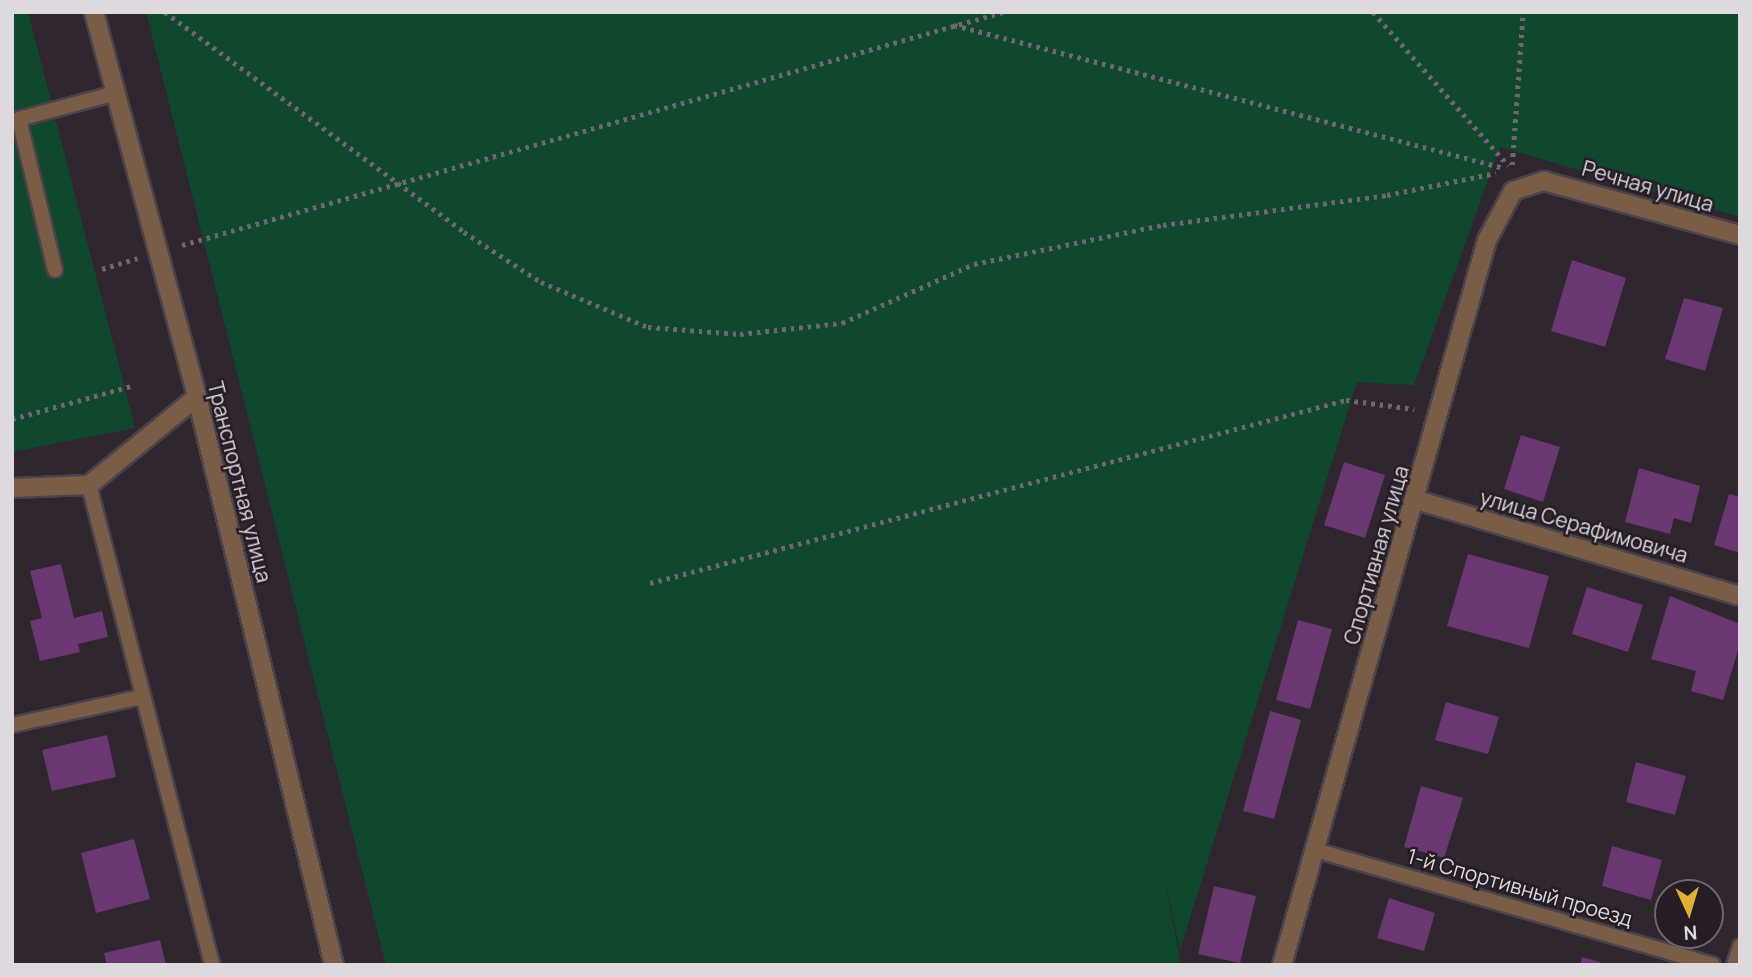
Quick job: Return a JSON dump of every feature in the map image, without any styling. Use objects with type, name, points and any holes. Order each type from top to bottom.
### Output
[{"type":"street","name":"Транспортная улица","points":[[94,12],[197,397],[334,965]]},
{"type":"street","name":"Речная улица","points":[[1544,181],[1740,235]]},
{"type":"street","name":"Спортивная улица","points":[[1282,965],[1416,500],[1487,240],[1513,191],[1544,181]]},
{"type":"street","points":[[12,488],[89,485],[197,397]]},
{"type":"street","name":"улица Серафимовича","points":[[1416,500],[1740,596]]},
{"type":"lane","points":[[55,270],[19,119],[116,93]]},
{"type":"lane","points":[[89,485],[141,697],[212,965]]},
{"type":"lane","points":[[12,725],[141,697]]},
{"type":"lane","name":"1-й Спортивный проезд","points":[[1315,850],[1713,965]]},
{"type":"lane","points":[[1734,965],[1740,946]]},
{"type":"path","points":[[165,12],[398,183],[541,282],[648,327],[740,334],[842,323],[974,264],[1163,225],[1387,195],[1511,170]]},
{"type":"path","points":[[102,269],[951,24],[1003,12]]},
{"type":"path","points":[[1373,12],[1511,170]]},
{"type":"path","points":[[1511,170],[1523,12]]},
{"type":"path","points":[[951,24],[1511,170],[1544,181]]},
{"type":"path","points":[[12,419],[131,386]]},
{"type":"path","points":[[650,583],[1346,400],[1439,412]]},
{"type":"green space","points":[[12,12],[28,12],[135,428],[12,452]]},
{"type":"green space","points":[[146,12],[1740,12],[1740,217],[1500,147],[1414,385],[1357,382],[1180,950],[1162,866],[1181,965],[386,965]]},
{"type":"building","points":[[1572,260],[1626,278],[1605,347],[1551,331]]},
{"type":"building","points":[[1684,298],[1723,308],[1705,371],[1665,359]]},
{"type":"building","points":[[1521,435],[1560,447],[1543,502],[1504,489]]},
{"type":"building","points":[[1344,462],[1385,475],[1365,538],[1324,525]]},
{"type":"building","points":[[1639,468],[1700,486],[1691,523],[1674,518],[1670,534],[1625,522]]},
{"type":"building","points":[[1729,494],[1740,497],[1740,553],[1714,545]]},
{"type":"building","points":[[1468,554],[1549,576],[1529,648],[1447,626]]},
{"type":"building","points":[[61,564],[74,618],[102,611],[108,637],[78,644],[80,652],[40,661],[30,621],[42,618],[30,571]]},
{"type":"building","points":[[1587,587],[1643,605],[1628,652],[1572,634]]},
{"type":"building","points":[[1670,596],[1740,624],[1740,644],[1723,700],[1691,691],[1696,671],[1651,659]]},
{"type":"building","points":[[1298,620],[1332,629],[1310,709],[1276,700]]},
{"type":"building","points":[[1446,702],[1499,717],[1488,754],[1435,740]]},
{"type":"building","points":[[1270,711],[1301,720],[1274,819],[1243,811]]},
{"type":"building","points":[[107,735],[116,777],[52,791],[42,750]]},
{"type":"building","points":[[1636,762],[1686,776],[1675,815],[1626,802]]},
{"type":"building","points":[[1421,786],[1463,798],[1444,858],[1404,847]]},
{"type":"building","points":[[134,839],[150,899],[96,913],[81,853]]},
{"type":"building","points":[[1612,846],[1662,860],[1657,879],[1654,879],[1651,900],[1602,886]]},
{"type":"building","points":[[1214,886],[1256,896],[1240,963],[1198,954]]},
{"type":"building","points":[[1389,898],[1435,913],[1424,951],[1377,938]]},
{"type":"building","points":[[160,940],[166,965],[107,965],[104,953]]},
{"type":"building","points":[[1582,957],[1606,964],[1606,965],[1580,965]]}]
